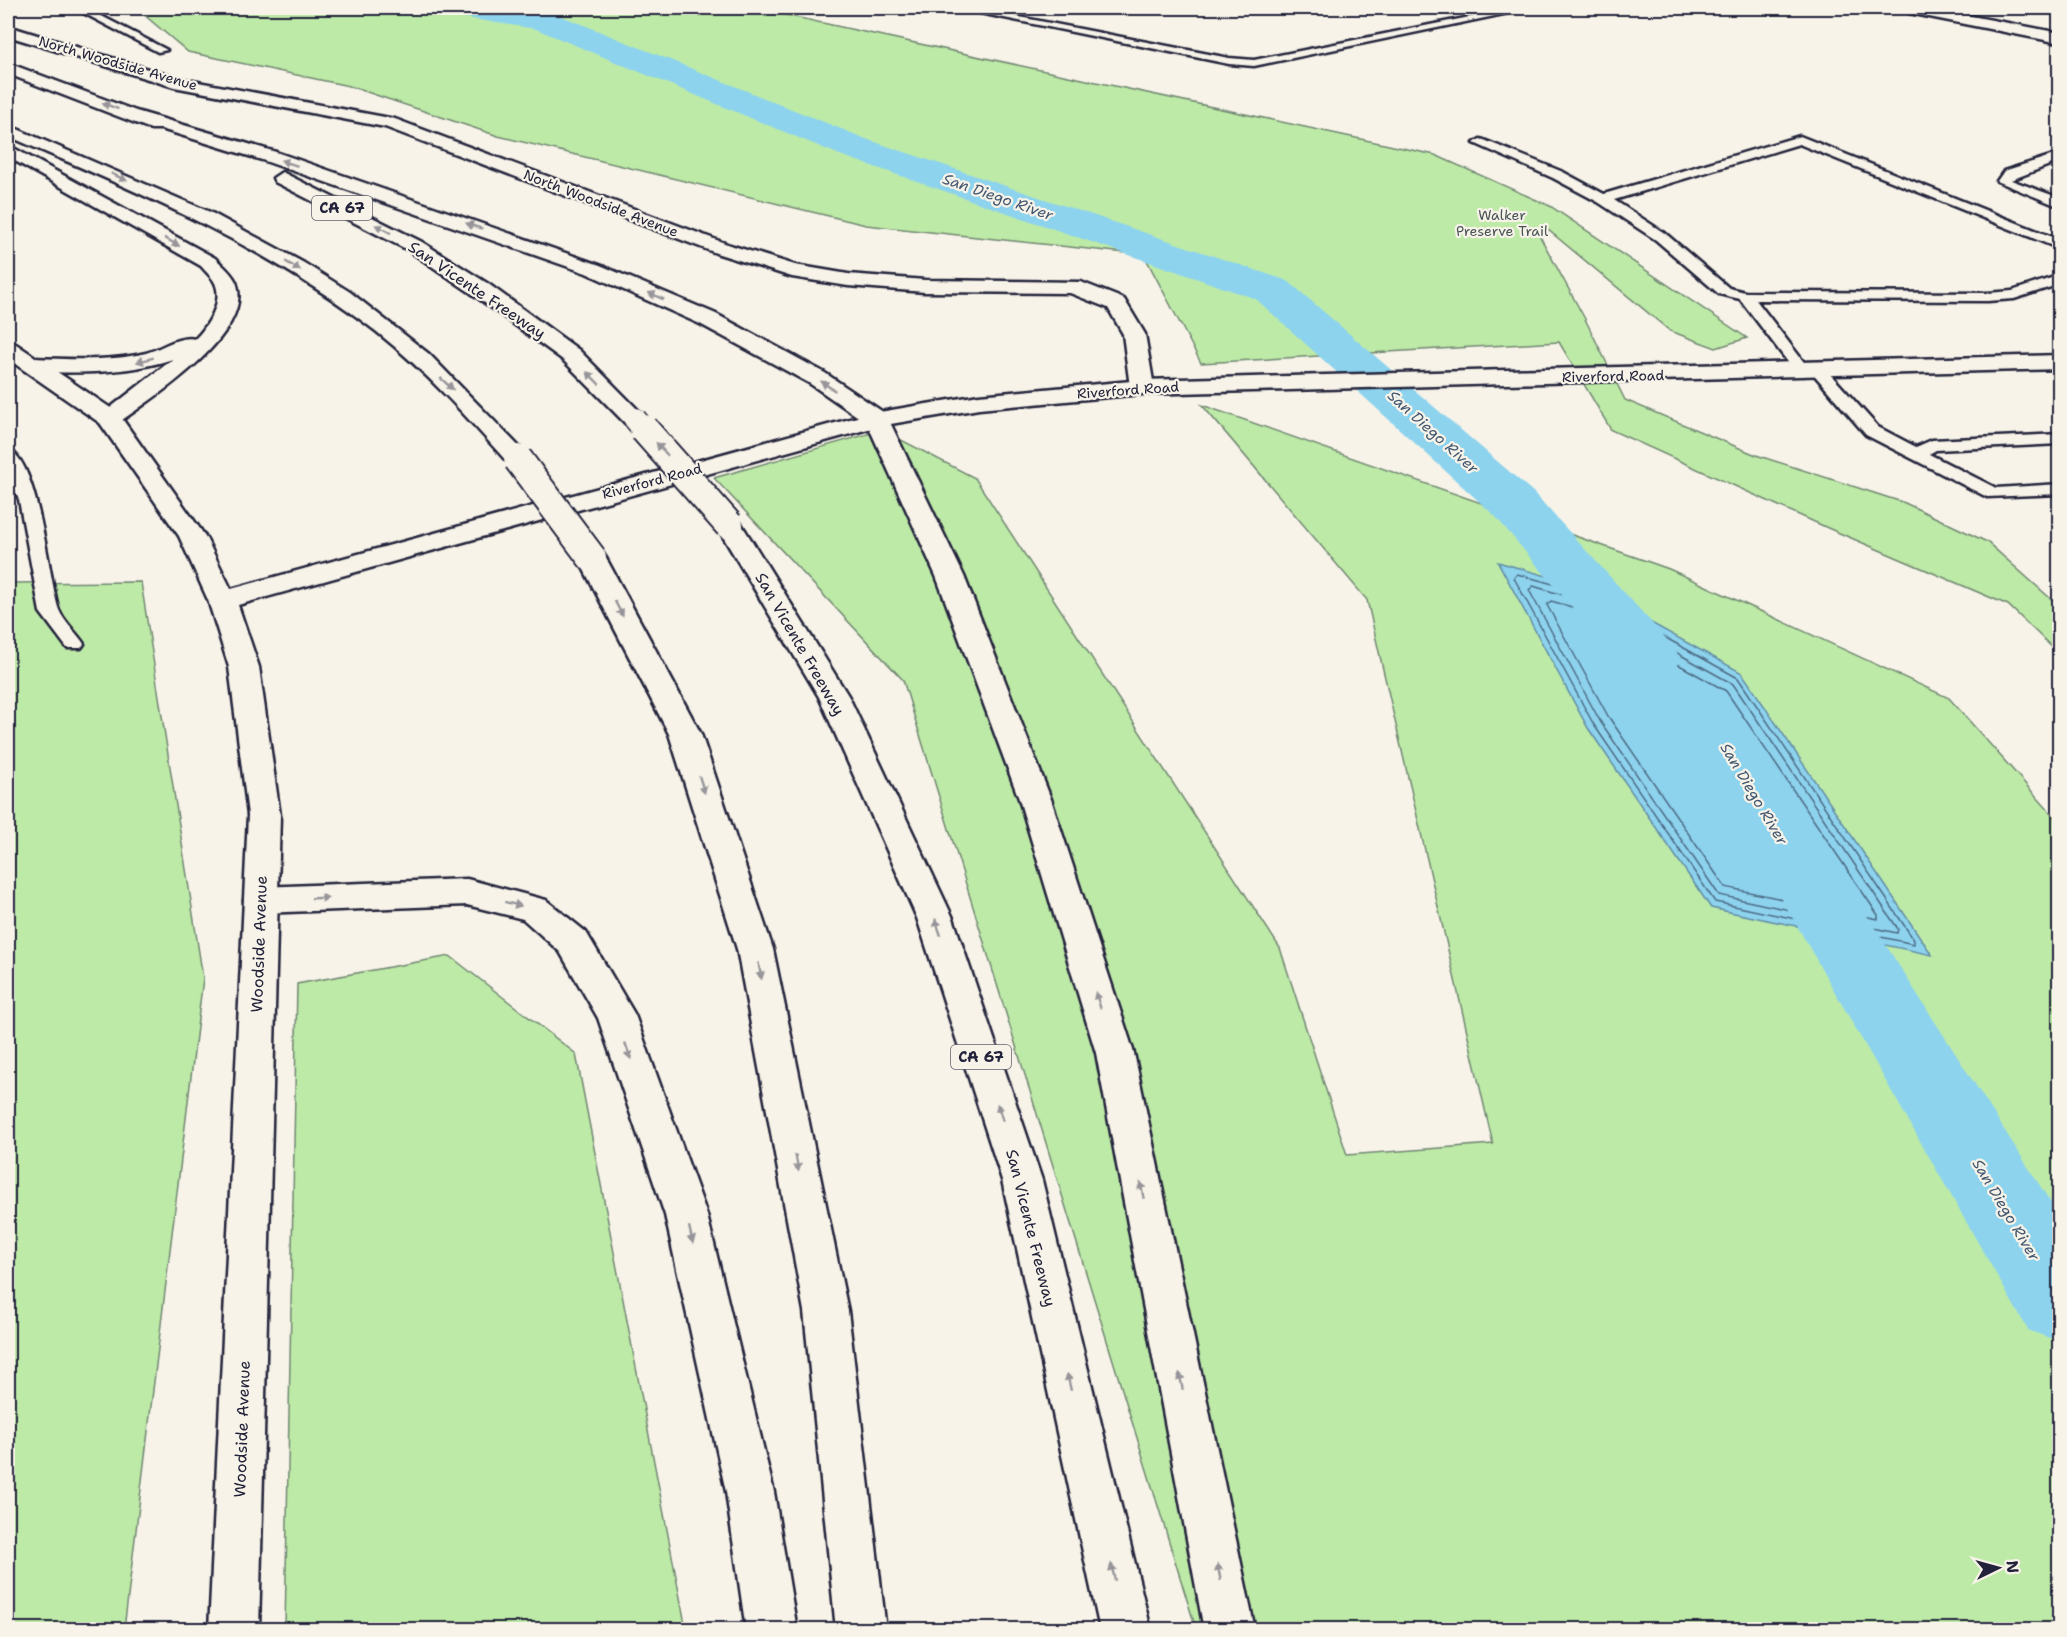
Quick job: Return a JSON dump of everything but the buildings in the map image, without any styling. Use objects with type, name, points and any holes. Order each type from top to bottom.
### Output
[{"type":"main road","points":[[1909,8],[2060,38]]},
{"type":"main road","points":[[1966,8],[2060,26]]},
{"type":"main road","name":"North Woodside Avenue","points":[[8,31],[174,82],[389,123],[723,249],[792,271],[848,280],[925,286],[1073,287],[1116,304],[1134,334],[1142,387]]},
{"type":"main road","name":"San Vicente Freeway","points":[[8,68],[136,116],[279,177],[415,246],[479,288],[571,355],[635,419],[729,525],[834,697],[935,918],[1022,1180],[1126,1629]]},
{"type":"main road","points":[[136,116],[269,156],[593,269],[708,319],[817,378],[877,419],[950,576],[1035,799],[1115,1053],[1230,1629]]},
{"type":"main road","points":[[8,130],[123,178],[243,236],[334,291],[386,328],[456,391],[518,459],[592,558],[686,734],[756,949],[826,1311],[861,1629]]},
{"type":"main road","points":[[8,150],[208,262],[226,283],[227,309],[218,329],[194,353],[109,418]]},
{"type":"main road","points":[[32,365],[128,365],[175,352],[218,329]]},
{"type":"main road","name":"Woodside Avenue","points":[[8,349],[109,418],[192,536],[222,600],[244,666],[264,815],[234,1629]]},
{"type":"main road","name":"Riverford Road","points":[[222,600],[877,419],[979,402],[1142,387],[1810,371],[2060,362]]},
{"type":"main road","points":[[261,900],[467,892],[534,909],[573,942],[616,1015],[686,1215],[750,1492],[772,1629]]},
{"type":"lane","points":[[79,8],[162,50]]},
{"type":"lane","points":[[960,8],[1218,59],[1254,63],[1528,8]]},
{"type":"lane","points":[[1603,199],[1800,140],[2060,245]]},
{"type":"lane","points":[[1480,143],[1558,176],[1603,199],[1661,237],[1724,291],[1745,296],[1988,297],[2014,295],[2060,279]]},
{"type":"lane","points":[[2060,157],[2009,174],[2003,181],[2060,203]]},
{"type":"lane","points":[[1745,296],[1810,371],[1872,431],[1993,493],[2060,489]]},
{"type":"lane","points":[[1917,454],[1932,445],[2060,439]]},
{"type":"lane","points":[[8,455],[28,500],[50,612],[74,644]]},
{"type":"green space","name":"Walker Preserve Trail","points":[[136,8],[753,8],[1435,155],[1550,206],[1747,338],[1716,348],[1670,331],[1547,229],[1537,231],[1585,319],[1625,400],[1756,455],[1905,503],[1987,542],[2059,606],[2059,654],[2008,605],[1830,529],[1611,430],[1559,342],[1201,363],[1144,255],[866,225],[498,136],[349,86],[188,52]]},
{"type":"green space","points":[[1202,405],[1669,569],[1949,698],[2059,822],[2059,1629],[1196,1629],[903,680],[714,478],[882,430],[975,478],[1280,948],[1347,1155],[1493,1144],[1367,600]]},
{"type":"green space","points":[[141,582],[203,978],[124,1629],[8,1629],[8,583]]},
{"type":"green space","points":[[450,956],[576,1054],[686,1629],[285,1629],[297,984]]},
{"type":"water","points":[[1498,562],[1588,588],[1742,673],[1932,955],[1711,908],[1588,728]]},
{"type":"waterway","name":"San Diego River","points":[[460,8],[543,20],[853,147],[1272,290],[1514,504],[1650,659]]},
{"type":"waterway","name":"San Diego River","points":[[1791,854],[2060,1299]]}]
